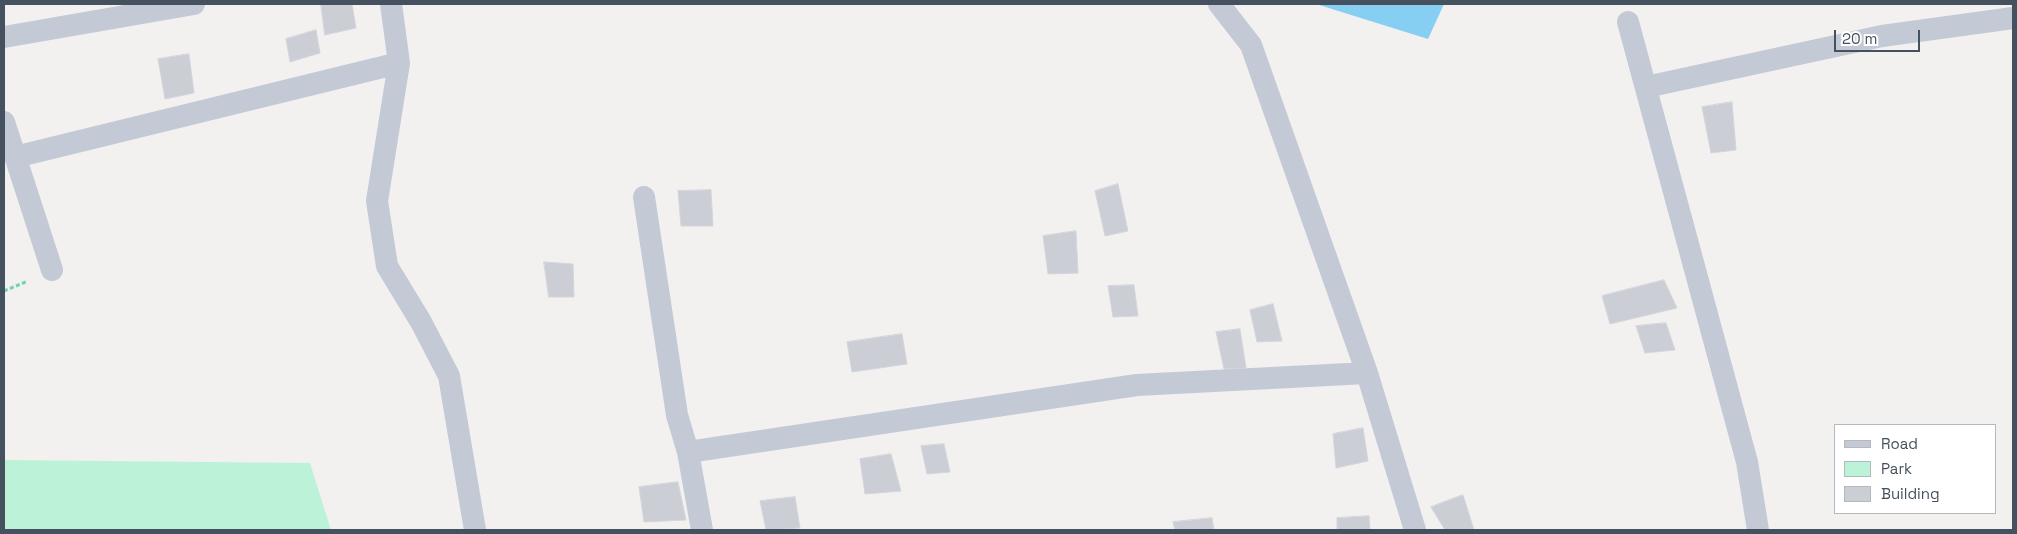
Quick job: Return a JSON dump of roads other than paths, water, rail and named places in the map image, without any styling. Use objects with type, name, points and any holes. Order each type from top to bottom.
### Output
[{"type":"street","points":[[4,37],[194,4]]},
{"type":"street","points":[[390,4],[399,63],[377,201],[387,266],[421,322],[449,376],[475,530]]},
{"type":"street","points":[[1219,4],[1251,45],[1367,373],[1415,530]]},
{"type":"street","points":[[1646,87],[1882,36],[2013,18]]},
{"type":"street","points":[[1628,22],[1747,462],[1758,530]]},
{"type":"street","points":[[15,157],[399,63]]},
{"type":"street","points":[[4,122],[52,270]]},
{"type":"street","points":[[644,197],[677,415],[688,452],[702,530]]},
{"type":"street","points":[[688,452],[1137,384],[1367,373]]},
{"type":"water","points":[[1316,4],[1444,4],[1428,39]]}]
